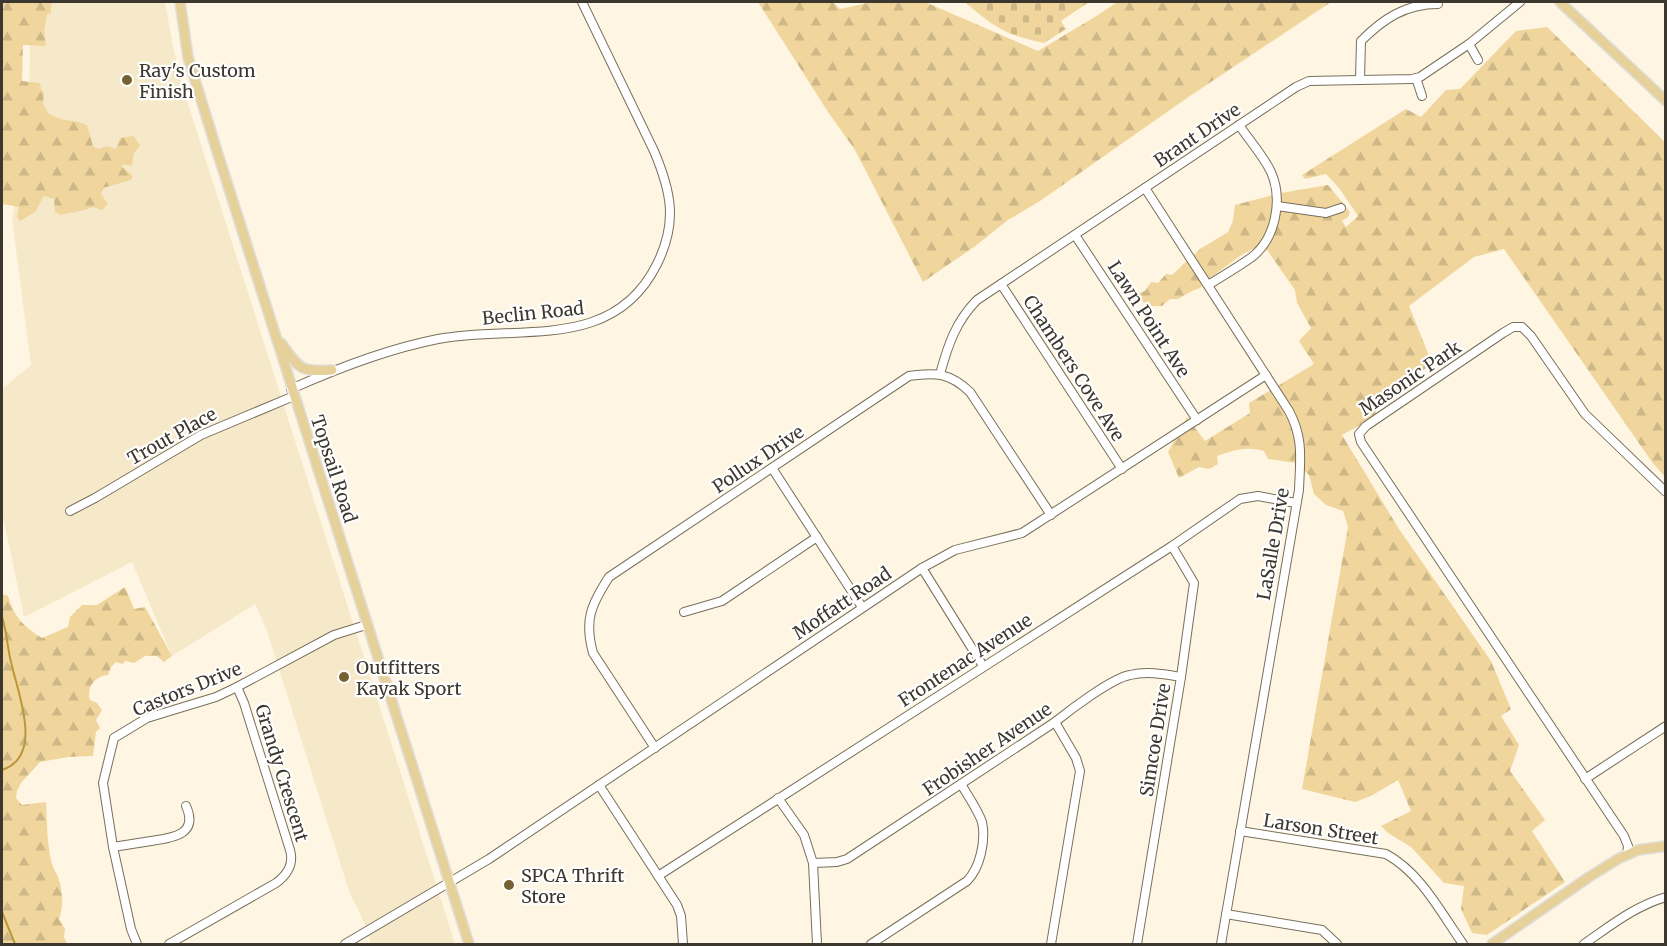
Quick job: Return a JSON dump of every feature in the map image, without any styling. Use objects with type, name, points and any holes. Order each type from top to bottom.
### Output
[{"type":"main road","name":"Topsail Road","points":[[180,2],[188,57],[277,337],[292,392],[469,945]]},
{"type":"main road","points":[[1560,2],[1665,101]]},
{"type":"main road","points":[[277,337],[298,366],[312,371],[332,370]]},
{"type":"main road","points":[[1492,945],[1588,877],[1638,850],[1665,846]]},
{"type":"street","name":"Beclin Road","points":[[292,392],[332,370],[436,339],[470,334],[568,328],[604,319],[631,301],[654,271],[665,249],[670,225],[670,200],[664,174],[582,2]]},
{"type":"street","points":[[1422,96],[1416,78],[1469,44],[1520,2]]},
{"type":"street","points":[[1360,79],[1361,41],[1372,30],[1404,9],[1420,4],[1438,4]]},
{"type":"street","points":[[1469,44],[1478,60]]},
{"type":"street","name":"Brant Drive","points":[[940,374],[949,343],[964,312],[977,300],[1296,87],[1309,81],[1416,78]]},
{"type":"street","points":[[1208,285],[1253,256],[1265,242],[1273,226],[1277,206],[1276,186],[1270,171],[1239,125]]},
{"type":"street","name":"LaSalle Drive","points":[[1145,188],[1289,411],[1301,440],[1299,490],[1221,945]]},
{"type":"street","points":[[1277,206],[1326,213],[1341,208]]},
{"type":"street","name":"Lawn Point Ave","points":[[1075,235],[1197,420]]},
{"type":"street","name":"Chambers Cove Ave","points":[[1001,284],[1122,469]]},
{"type":"street","name":"Masonic Park","points":[[1627,855],[1628,846],[1624,836],[1361,442],[1359,434],[1365,426],[1503,333],[1513,327],[1522,327],[1529,333],[1585,414],[1665,492]]},
{"type":"street","points":[[940,374],[959,382],[970,392],[1051,515]]},
{"type":"street","name":"Pollux Drive","points":[[655,748],[593,653],[588,626],[590,612],[609,577],[909,376],[940,374]]},
{"type":"street","name":"Moffatt Road","points":[[345,945],[466,874],[922,568],[955,550],[1017,536],[1266,375]]},
{"type":"street","name":"Trout Place","points":[[70,511],[201,435],[292,392]]},
{"type":"street","points":[[772,468],[862,607]]},
{"type":"street","name":"Frontenac Avenue","points":[[658,876],[1172,546],[1240,499],[1257,496],[1296,502]]},
{"type":"street","points":[[684,612],[722,602],[817,537]]},
{"type":"street","name":"Simcoe Drive","points":[[1137,945],[1194,583],[1172,546]]},
{"type":"street","points":[[922,568],[983,666]]},
{"type":"street","name":"Castors Drive","points":[[137,945],[131,929],[113,847],[103,783],[114,738],[147,718],[216,697],[334,635],[366,625]]},
{"type":"street","name":"Frobisher Avenue","points":[[813,863],[837,862],[847,859],[1055,723],[1078,704],[1127,675],[1152,672],[1181,677]]},
{"type":"street","name":"Grandy Crescent","points":[[169,945],[276,883],[285,876],[290,866],[290,850],[237,687]]},
{"type":"street","points":[[1051,945],[1080,771],[1076,758],[1055,723]]},
{"type":"street","points":[[1585,779],[1665,726]]},
{"type":"street","points":[[871,945],[974,875],[983,833],[981,821],[961,784]]},
{"type":"street","points":[[599,785],[679,910],[683,945]]},
{"type":"street","points":[[778,798],[804,835],[813,863],[817,945]]},
{"type":"street","points":[[113,847],[179,836],[189,824],[186,806]]},
{"type":"street","name":"Larson Street","points":[[1240,831],[1386,854],[1401,862],[1412,872],[1463,945]]},
{"type":"street","points":[[1584,945],[1635,910],[1665,897]]},
{"type":"street","points":[[1226,914],[1323,930],[1337,945]]},
{"type":"shaded area","points":[[31,2],[165,2],[182,85],[455,944],[371,944],[365,924],[349,891],[267,631],[255,604],[172,656],[132,562],[24,617],[2,512],[2,389],[31,365],[12,219],[28,136]]},
{"type":"green space","points":[[2,2],[53,2],[51,13],[47,15],[44,31],[46,46],[23,45],[22,81],[40,83],[44,93],[43,103],[48,113],[57,118],[87,125],[93,146],[99,149],[107,146],[116,149],[120,138],[134,136],[140,146],[134,153],[132,166],[123,164],[122,167],[133,176],[131,180],[103,188],[101,194],[108,204],[102,210],[93,207],[60,215],[55,212],[54,199],[44,196],[35,212],[20,221],[17,217],[19,207],[2,204]]},
{"type":"green space","points":[[758,2],[833,2],[840,9],[872,2],[925,2],[1038,51],[1117,2],[1331,2],[1187,98],[1040,201],[1008,220],[923,282],[855,150]]},
{"type":"green space","points":[[965,2],[1089,2],[1061,21],[1066,29],[1044,43],[1019,37],[1001,29]]},
{"type":"green space","points":[[1547,27],[1665,142],[1665,477],[1652,462],[1504,249],[1474,257],[1409,306],[1432,363],[1376,410],[1375,417],[1342,435],[1399,529],[1491,661],[1511,709],[1501,716],[1519,745],[1510,771],[1545,820],[1532,831],[1565,882],[1487,935],[1472,933],[1461,909],[1464,886],[1444,883],[1411,847],[1381,826],[1411,811],[1398,780],[1371,796],[1355,802],[1302,789],[1348,527],[1343,511],[1326,505],[1314,494],[1309,475],[1296,463],[1268,459],[1264,451],[1240,449],[1229,452],[1217,456],[1218,464],[1209,469],[1199,467],[1179,478],[1168,452],[1187,417],[1205,441],[1250,413],[1249,403],[1314,364],[1299,341],[1311,328],[1297,303],[1295,290],[1267,250],[1257,247],[1243,254],[1200,288],[1178,299],[1170,299],[1162,306],[1149,306],[1134,295],[1145,291],[1151,282],[1158,283],[1166,274],[1172,275],[1200,249],[1228,232],[1233,221],[1235,205],[1281,193],[1328,185],[1350,212],[1348,217],[1342,221],[1346,227],[1358,216],[1339,188],[1326,174],[1305,179],[1302,175],[1406,109],[1421,117],[1446,90],[1460,89],[1516,31]]},
{"type":"green space","points":[[125,587],[134,609],[145,607],[172,656],[164,662],[157,656],[145,656],[134,663],[116,662],[108,675],[96,680],[89,691],[90,700],[97,703],[102,710],[96,720],[100,728],[96,732],[93,756],[68,757],[40,762],[21,783],[16,798],[22,805],[46,802],[50,856],[62,893],[62,909],[59,919],[65,929],[64,937],[67,944],[2,944],[2,594],[8,596],[20,621],[42,638],[68,627],[70,617],[82,605],[97,605]]},
{"type":"waterway","points":[[2,617],[25,722],[22,751],[15,763],[2,770]]},
{"type":"waterway","points":[[2,912],[15,944]]},
{"type":"place","name":"Ray's Custom Finish","points":[[127,80]]},
{"type":"place","name":"Outfitters Kayak Sport","points":[[344,677]]},
{"type":"place","name":"SPCA Thrift Store","points":[[509,885]]}]
